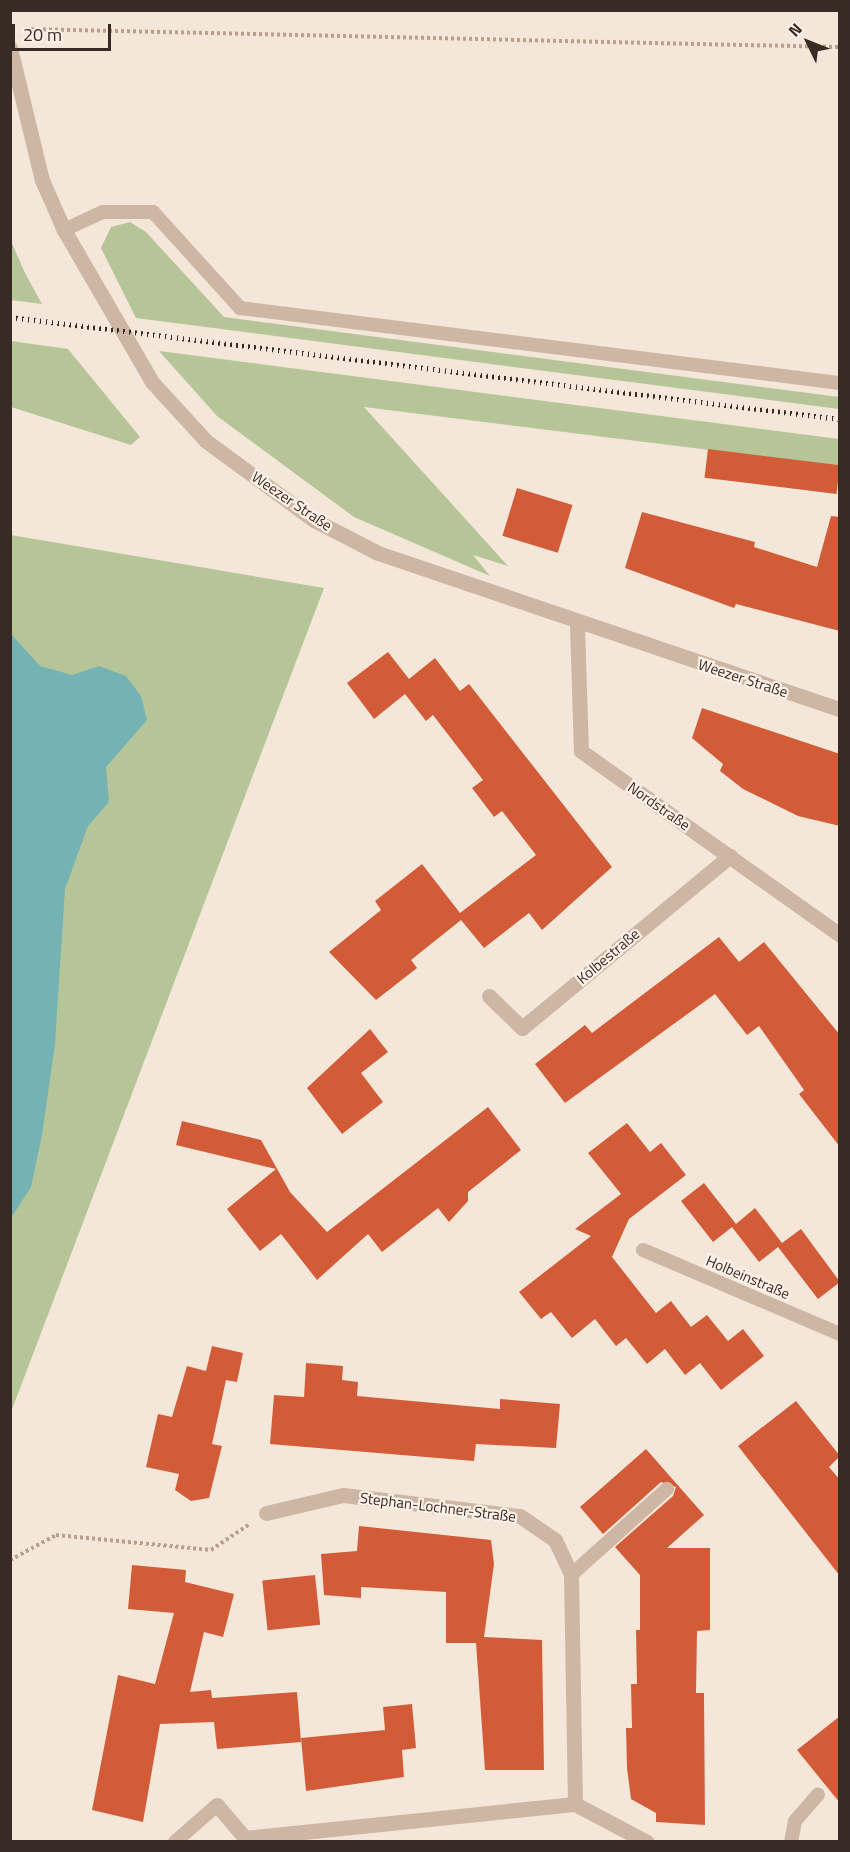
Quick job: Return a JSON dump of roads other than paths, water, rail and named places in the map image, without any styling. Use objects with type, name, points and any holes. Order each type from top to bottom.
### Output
[{"type":"street","name":"Weezer Straße","points":[[10,48],[42,180],[64,230],[152,382],[206,441],[314,520],[378,554],[577,625],[840,709]]},
{"type":"street","name":"Nordstraße","points":[[577,625],[581,751],[840,934]]},
{"type":"street","name":"Kolbestraße","points":[[489,996],[522,1028],[730,856]]},
{"type":"street","name":"Stephan-Lochner-Straße","points":[[266,1513],[343,1495],[520,1516],[555,1540],[571,1575],[575,1804]]},
{"type":"street","points":[[217,1805],[245,1840],[575,1804],[647,1842]]},
{"type":"lane","points":[[64,230],[103,212],[153,212],[240,308],[840,383]]},
{"type":"lane","name":"Holbeinstraße","points":[[643,1250],[840,1334]]},
{"type":"lane","points":[[571,1575],[667,1489]]},
{"type":"lane","points":[[790,1842],[795,1821],[818,1795]]},
{"type":"lane","points":[[175,1842],[217,1805]]},
{"type":"water","points":[[11,634],[40,666],[72,675],[99,666],[126,676],[141,696],[147,720],[106,767],[109,802],[88,826],[65,889],[55,1044],[42,1135],[31,1187],[11,1218]]},
{"type":"railway","points":[[10,317],[840,419]]}]
